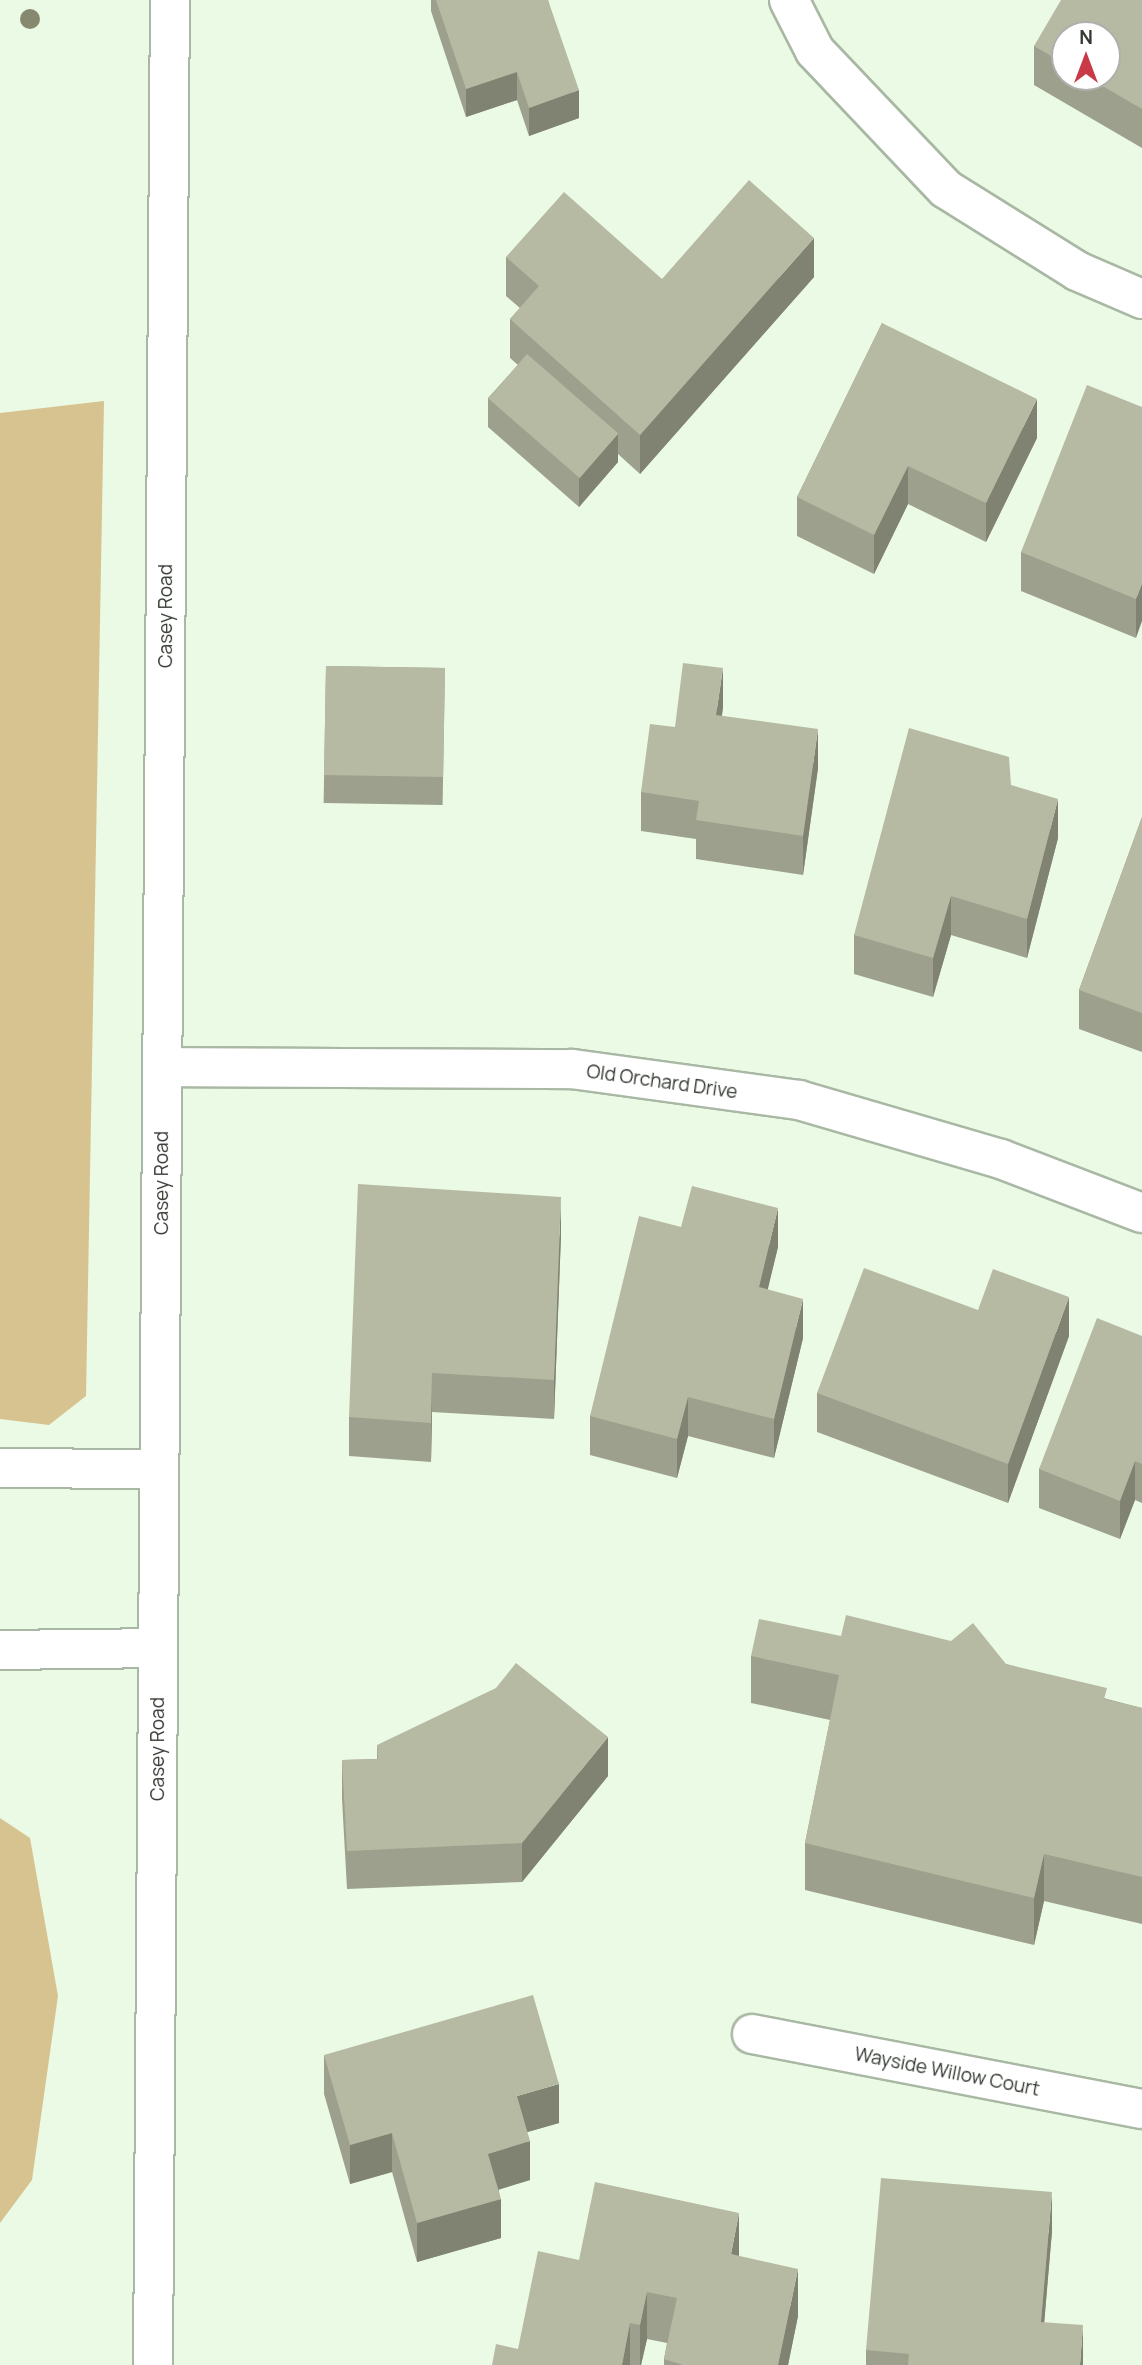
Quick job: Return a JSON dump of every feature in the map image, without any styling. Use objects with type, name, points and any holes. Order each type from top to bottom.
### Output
[{"type":"street","name":"Casey Road","points":[[153,2365],[170,0]]},
{"type":"street","points":[[789,0],[815,51],[946,189],[1077,271],[1142,299]]},
{"type":"street","name":"Old Orchard Drive","points":[[163,1067],[572,1069],[799,1100],[1001,1158],[1142,1213]]},
{"type":"street","points":[[0,1468],[159,1469]]},
{"type":"street","points":[[0,1650],[159,1648]]},
{"type":"street","name":"Wayside Willow Court","points":[[752,2034],[1142,2109]]},
{"type":"shaded area","points":[[104,401],[86,1396],[49,1425],[0,1419],[0,413]]},
{"type":"shaded area","points":[[0,1818],[30,1838],[58,1996],[32,2180],[0,2223]]},
{"type":"building","points":[[436,0],[548,0],[579,90],[529,108],[517,72],[466,89]]},
{"type":"building","points":[[1061,0],[1142,0],[1142,109],[1111,91],[1121,91],[1121,21],[1051,21],[1051,56],[1034,46]]},
{"type":"building","points":[[749,180],[814,238],[640,435],[510,319],[539,286],[506,257],[564,192],[662,279]]},
{"type":"building","points":[[882,323],[1037,399],[986,503],[908,466],[874,535],[797,497]]},
{"type":"building","points":[[527,354],[618,433],[580,478],[488,399]]},
{"type":"building","points":[[1087,385],[1142,407],[1142,583],[1136,599],[1021,552]]},
{"type":"building","points":[[683,663],[723,668],[716,715],[818,729],[803,836],[696,820],[699,801],[641,792],[650,724],[675,727]]},
{"type":"building","points":[[326,666],[445,668],[443,777],[324,775]]},
{"type":"building","points":[[909,728],[1009,757],[1011,785],[1058,799],[1027,919],[951,896],[933,958],[854,935]]},
{"type":"building","points":[[1142,817],[1142,1013],[1079,990]]},
{"type":"building","points":[[358,1184],[561,1197],[554,1380],[432,1373],[431,1423],[349,1417]]},
{"type":"building","points":[[692,1186],[778,1208],[759,1287],[803,1299],[774,1419],[688,1397],[677,1439],[590,1416],[639,1216],[681,1227]]},
{"type":"building","points":[[864,1268],[978,1310],[993,1269],[1069,1297],[1008,1464],[817,1393]]},
{"type":"building","points":[[1097,1318],[1142,1336],[1142,1464],[1135,1461],[1120,1501],[1039,1469]]},
{"type":"building","points":[[846,1615],[951,1641],[973,1623],[1006,1664],[1107,1688],[1104,1699],[1142,1708],[1142,1877],[1044,1854],[1034,1898],[805,1843],[839,1675],[751,1656],[759,1619],[841,1636]]},
{"type":"building","points":[[516,1663],[608,1737],[522,1843],[347,1851],[342,1760],[378,1759],[377,1745],[496,1688]]},
{"type":"building","points":[[533,1995],[559,2084],[517,2096],[530,2141],[488,2154],[501,2199],[417,2223],[392,2133],[350,2145],[324,2055]]},
{"type":"building","points":[[881,2178],[1052,2192],[1041,2322],[1083,2325],[1080,2365],[908,2365],[909,2354],[866,2350]]},
{"type":"building","points":[[595,2182],[739,2213],[731,2254],[798,2269],[778,2365],[683,2365],[664,2359],[677,2298],[647,2292],[640,2325],[630,2323],[622,2365],[492,2365],[496,2344],[518,2349],[538,2251],[579,2260]]}]
